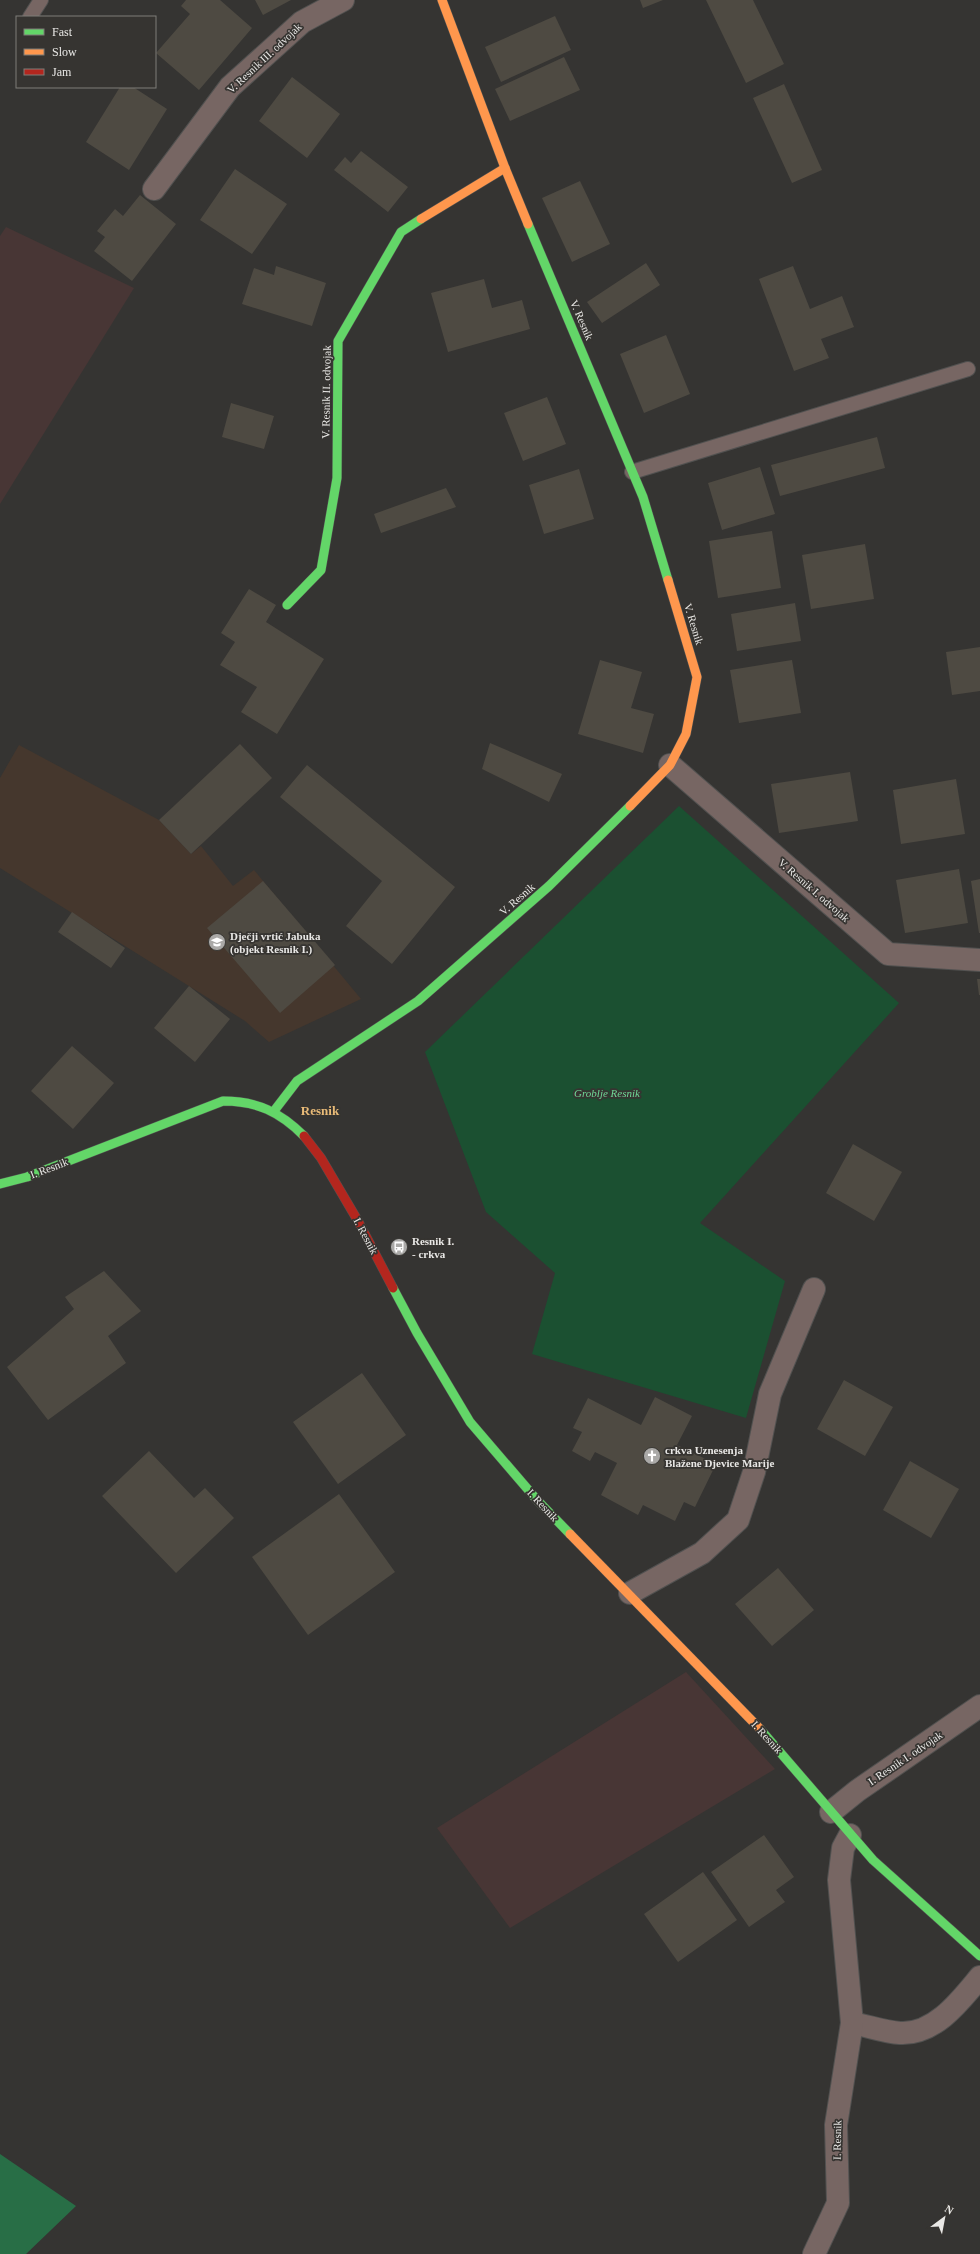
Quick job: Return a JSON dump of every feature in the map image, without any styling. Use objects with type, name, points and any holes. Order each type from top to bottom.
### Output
[{"type":"street","name":"V. Resnik III. odvojak","points":[[154,189],[230,87],[302,22],[343,0]]},
{"type":"street","name":"V. Resnik","points":[[274,1111],[297,1081],[418,1001],[549,886],[624,814],[670,765],[686,734],[697,676],[643,497],[506,168],[442,0]]},
{"type":"street","name":"V. Resnik II. odvojak","points":[[287,605],[321,570],[337,478],[338,341],[401,232],[506,168]]},
{"type":"street","name":"V. Resnik I. odvojak","points":[[670,765],[888,954],[980,960]]},
{"type":"street","name":"I. Resnik","points":[[0,1184],[27,1177],[223,1101],[241,1101],[274,1111],[291,1123],[307,1139],[321,1158],[358,1221],[417,1333],[470,1422],[537,1500],[630,1593],[769,1738],[850,1835],[873,1860],[980,1956]]},
{"type":"street","points":[[630,1593],[702,1553],[738,1520],[754,1472],[770,1394],[814,1289]]},
{"type":"street","name":"I. Resnik I. odvojak","points":[[831,1812],[857,1791],[980,1706]]},
{"type":"street","name":"I. Resnik","points":[[814,2254],[838,2203],[836,2125],[852,2023],[839,1880],[844,1848],[850,1835]]},
{"type":"street","points":[[852,2023],[901,2033],[925,2028],[951,2012],[980,1977]]},
{"type":"lane","points":[[31,16],[41,0]]},
{"type":"lane","points":[[632,472],[968,369]]},
{"type":"shaded area","points":[[6,227],[134,288],[0,504],[0,236]]},
{"type":"shaded area","name":"Dječji vrtić Jabuka (objekt Resnik I.)","points":[[19,745],[159,820],[191,854],[201,846],[233,886],[254,870],[361,999],[269,1042],[245,1021],[0,868],[0,778]]},
{"type":"shaded area","points":[[686,1672],[775,1769],[510,1928],[437,1828]]},
{"type":"green space","name":"Groblje Resnik","points":[[679,806],[899,1003],[700,1223],[785,1281],[746,1418],[532,1354],[555,1273],[486,1212],[425,1052]]},
{"type":"green space","points":[[0,2154],[76,2206],[26,2254],[0,2254]]},
{"type":"building","points":[[186,0],[220,0],[252,28],[199,90],[156,53],[190,14],[181,6]]},
{"type":"building","points":[[255,0],[291,0],[263,15]]},
{"type":"building","points":[[640,0],[663,0],[643,8]]},
{"type":"building","points":[[706,0],[753,0],[784,64],[746,83]]},
{"type":"building","points":[[555,16],[571,50],[501,82],[485,47]]},
{"type":"building","points":[[564,57],[580,90],[510,121],[495,89]]},
{"type":"building","points":[[292,77],[340,114],[307,158],[259,121]]},
{"type":"building","points":[[784,84],[822,170],[792,183],[753,98]]},
{"type":"building","points":[[119,88],[135,88],[167,109],[129,170],[86,142]]},
{"type":"building","points":[[361,151],[408,187],[388,212],[334,170],[345,157],[351,163]]},
{"type":"building","points":[[235,169],[287,204],[252,254],[200,220]]},
{"type":"building","points":[[580,181],[610,244],[572,262],[542,198]]},
{"type":"building","points":[[140,195],[176,224],[132,281],[94,251],[105,237],[97,231],[115,209],[123,216]]},
{"type":"building","points":[[646,263],[660,285],[602,323],[587,302]]},
{"type":"building","points":[[276,266],[326,283],[312,326],[242,304],[254,268],[274,275]]},
{"type":"building","points":[[793,266],[810,309],[842,296],[854,327],[821,339],[829,358],[794,371],[759,279]]},
{"type":"building","points":[[484,279],[492,308],[522,300],[530,329],[448,352],[431,293]]},
{"type":"building","points":[[666,335],[690,394],[644,413],[620,354]]},
{"type":"building","points":[[547,397],[566,444],[523,461],[504,413]]},
{"type":"building","points":[[231,403],[274,416],[264,449],[222,437]]},
{"type":"building","points":[[877,437],[885,468],[780,496],[771,465]]},
{"type":"building","points":[[760,467],[775,514],[722,530],[708,483]]},
{"type":"building","points":[[579,469],[594,519],[544,534],[529,485]]},
{"type":"building","points":[[446,488],[456,507],[381,533],[374,514]]},
{"type":"building","points":[[772,531],[781,588],[718,598],[709,541]]},
{"type":"building","points":[[865,544],[874,599],[811,609],[802,555]]},
{"type":"building","points":[[249,589],[276,605],[266,622],[324,659],[277,734],[241,712],[257,687],[220,665],[235,642],[221,633]]},
{"type":"building","points":[[795,603],[801,641],[737,651],[731,614]]},
{"type":"building","points":[[980,647],[980,691],[952,695],[946,652]]},
{"type":"building","points":[[600,660],[642,672],[631,708],[654,714],[643,753],[578,734]]},
{"type":"building","points":[[792,660],[801,713],[739,723],[730,670]]},
{"type":"building","points":[[490,743],[562,774],[549,802],[482,769]]},
{"type":"building","points":[[240,744],[272,778],[191,854],[159,820]]},
{"type":"building","points":[[307,765],[455,887],[392,964],[346,926],[382,881],[280,797]]},
{"type":"building","points":[[850,772],[858,821],[779,833],[771,784]]},
{"type":"building","points":[[956,779],[965,834],[901,844],[893,790]]},
{"type":"building","points":[[959,869],[968,923],[905,933],[896,880]]},
{"type":"building","points":[[980,879],[980,933],[979,933],[971,881]]},
{"type":"building","points":[[263,881],[335,965],[280,1013],[207,928]]},
{"type":"building","points":[[72,912],[125,948],[111,968],[58,932]]},
{"type":"building","points":[[977,979],[980,979],[980,995],[979,995]]},
{"type":"building","points":[[189,986],[230,1019],[195,1062],[154,1028]]},
{"type":"building","points":[[72,1046],[114,1083],[73,1129],[31,1091]]},
{"type":"building","points":[[853,1144],[902,1172],[874,1221],[826,1193]]},
{"type":"building","points":[[104,1271],[141,1311],[108,1336],[126,1363],[48,1420],[7,1367],[74,1309],[65,1297]]},
{"type":"building","points":[[362,1373],[406,1435],[338,1484],[293,1422]]},
{"type":"building","points":[[844,1380],[893,1407],[865,1456],[817,1429]]},
{"type":"building","name":"crkva Uznesenja Blažene Djevice Marije","points":[[655,1397],[692,1416],[677,1445],[716,1464],[695,1507],[684,1502],[675,1521],[643,1505],[638,1515],[601,1495],[617,1463],[595,1452],[590,1461],[572,1451],[582,1432],[573,1428],[588,1398],[641,1425]]},
{"type":"building","points":[[149,1451],[194,1498],[205,1488],[234,1518],[176,1573],[102,1496]]},
{"type":"building","points":[[910,1461],[959,1489],[931,1538],[883,1510]]},
{"type":"building","points":[[339,1494],[395,1572],[308,1635],[252,1557]]},
{"type":"building","points":[[778,1568],[814,1610],[772,1646],[735,1604]]},
{"type":"building","points":[[764,1835],[794,1877],[776,1890],[785,1902],[749,1927],[711,1872]]},
{"type":"building","points":[[703,1872],[737,1920],[678,1962],[644,1914]]},
{"type":"traffic: fast","points":[[287,605],[321,570],[337,478],[338,341],[401,232],[421,219]]},
{"type":"traffic: fast","points":[[528,224],[643,497],[668,580]]},
{"type":"traffic: fast","points":[[274,1111],[297,1081],[418,1001],[549,886],[630,806]]},
{"type":"traffic: fast","points":[[0,1184],[27,1177],[223,1101],[247,1103],[277,1114],[304,1136]]},
{"type":"traffic: fast","points":[[393,1288],[417,1333],[470,1422],[537,1500],[570,1534]]},
{"type":"traffic: fast","points":[[760,1729],[873,1860],[980,1956]]},
{"type":"traffic: slow","points":[[442,0],[505,168],[528,224]]},
{"type":"traffic: slow","points":[[421,219],[505,168]]},
{"type":"traffic: slow","points":[[630,806],[670,765],[686,734],[697,677],[668,580]]},
{"type":"traffic: slow","points":[[570,1534],[760,1729]]},
{"type":"traffic: jam","points":[[304,1136],[321,1158],[358,1221],[393,1288]]},
{"type":"place","name":"Dječji vrtić Jabuka (objekt Resnik I.)","points":[[217,942]]},
{"type":"place","name":"Resnik I. - crkva","points":[[399,1247]]},
{"type":"place","name":"crkva Uznesenja Blažene Djevice Marije","points":[[652,1456]]},
{"type":"district","name":"Resnik","points":[[320,1110]]}]
